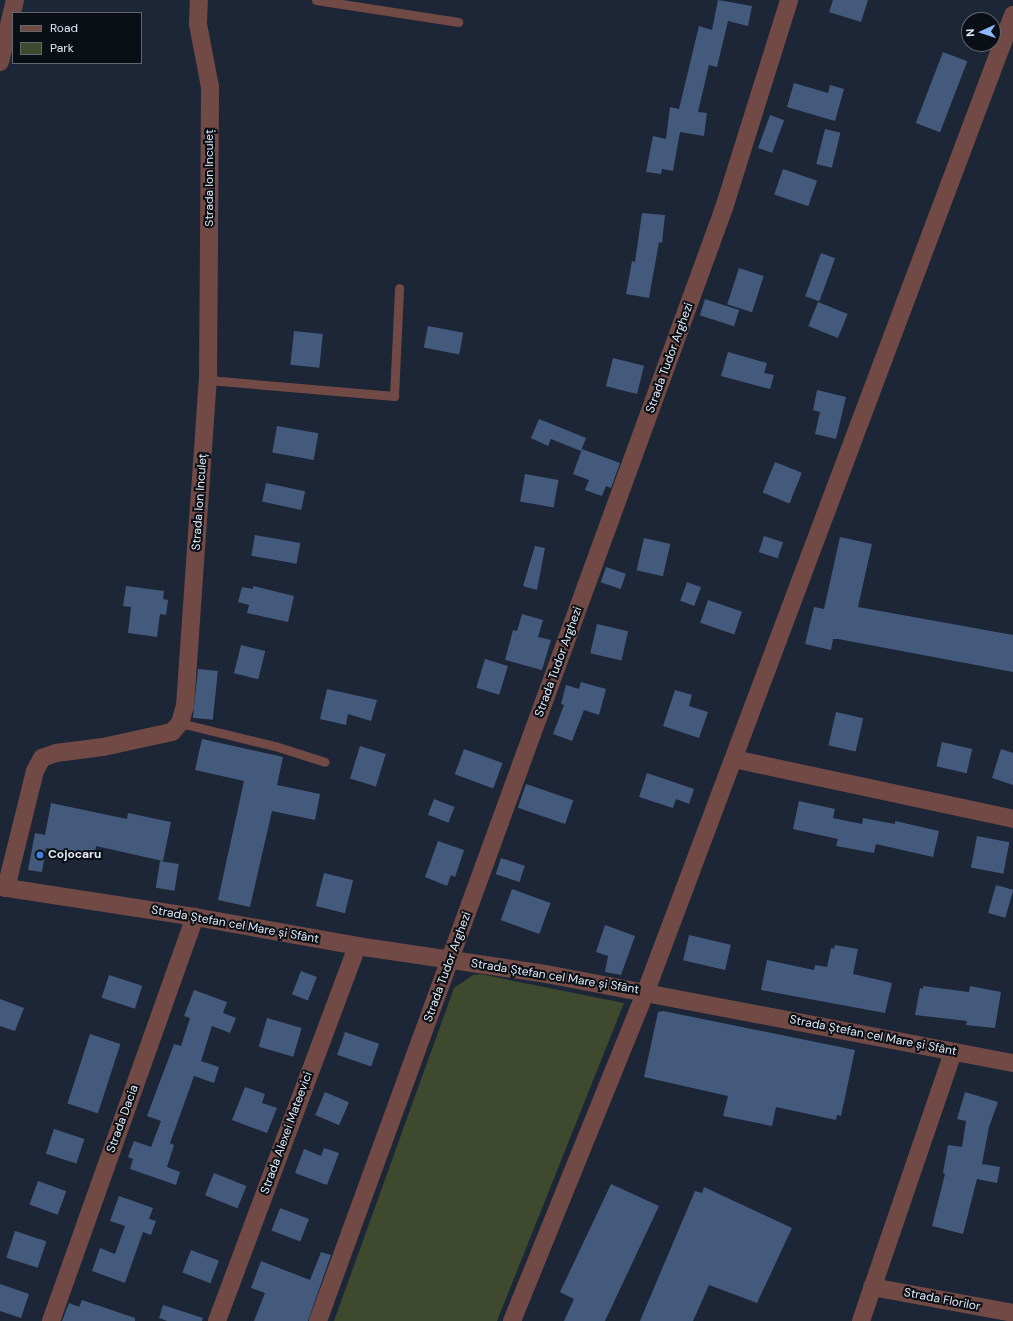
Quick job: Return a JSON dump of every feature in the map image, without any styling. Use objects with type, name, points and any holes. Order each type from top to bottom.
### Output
[{"type":"street","points":[[13,12],[16,0]]},
{"type":"street","name":"Strada Ion Inculeț","points":[[180,723],[185,706],[208,380],[210,87],[198,24],[199,0]]},
{"type":"street","name":"Strada Tudor Arghezi","points":[[318,1321],[724,208],[789,0]]},
{"type":"street","points":[[512,1321],[646,991],[1013,15]]},
{"type":"street","points":[[0,62],[12,16]]},
{"type":"street","points":[[3,887],[35,771],[42,758],[56,753],[158,737],[172,732],[180,723]]},
{"type":"street","points":[[734,759],[1013,819]]},
{"type":"street","name":"Strada Ștefan cel Mare și Sfânt","points":[[3,887],[195,917],[357,946],[646,991],[1013,1064]]},
{"type":"street","name":"Strada Dacia","points":[[51,1321],[195,917]]},
{"type":"street","name":"Strada Alexei Mateevici","points":[[217,1321],[357,946]]},
{"type":"street","points":[[861,1321],[953,1052]]},
{"type":"street","name":"Strada Florilor","points":[[872,1287],[1013,1313]]},
{"type":"lane","points":[[316,0],[458,22]]},
{"type":"lane","points":[[208,380],[394,396],[399,288]]},
{"type":"lane","points":[[180,723],[268,744],[325,762]]},
{"type":"green space","points":[[480,974],[624,1003],[497,1321],[334,1321],[454,988],[473,975]]},
{"type":"building","points":[[718,0],[752,6],[748,26],[728,21],[717,67],[709,65],[698,112],[707,113],[704,136],[680,132],[673,171],[662,169],[661,174],[646,172],[653,136],[666,139],[670,107],[679,109],[699,26],[712,30]]},
{"type":"building","points":[[833,0],[868,0],[861,22],[829,12]]},
{"type":"building","points":[[943,52],[967,61],[940,132],[916,123]]},
{"type":"building","points":[[794,83],[828,93],[830,85],[844,89],[835,121],[787,107]]},
{"type":"building","points":[[770,115],[784,120],[772,153],[758,148]]},
{"type":"building","points":[[825,129],[841,133],[832,168],[816,164]]},
{"type":"building","points":[[783,169],[817,181],[808,206],[774,195]]},
{"type":"building","points":[[642,213],[665,215],[662,243],[659,242],[649,298],[626,294],[632,261],[635,262]]},
{"type":"building","points":[[821,253],[835,258],[819,301],[805,296]]},
{"type":"building","points":[[739,268],[764,276],[752,312],[727,304]]},
{"type":"building","points":[[705,299],[739,310],[734,326],[700,315]]},
{"type":"building","points":[[818,302],[848,314],[838,338],[808,326]]},
{"type":"building","points":[[428,326],[463,333],[459,354],[424,348]]},
{"type":"building","points":[[294,331],[323,334],[319,368],[290,365]]},
{"type":"building","points":[[728,352],[767,363],[764,373],[774,375],[770,389],[721,376]]},
{"type":"building","points":[[613,358],[644,366],[637,394],[606,386]]},
{"type":"building","points":[[817,390],[846,397],[836,439],[815,434],[820,412],[813,410]]},
{"type":"building","points":[[539,419],[586,438],[581,451],[551,439],[548,446],[531,438]]},
{"type":"building","points":[[277,426],[318,433],[314,460],[272,453]]},
{"type":"building","points":[[582,449],[620,463],[611,488],[606,486],[602,496],[585,490],[589,480],[573,474]]},
{"type":"building","points":[[775,462],[802,473],[790,503],[763,493]]},
{"type":"building","points":[[525,474],[558,480],[554,507],[520,502]]},
{"type":"building","points":[[266,483],[305,491],[301,510],[262,502]]},
{"type":"building","points":[[255,535],[300,543],[297,564],[251,556]]},
{"type":"building","points":[[764,536],[783,542],[778,558],[759,552]]},
{"type":"building","points":[[840,537],[872,544],[858,607],[1013,635],[1013,672],[838,639],[833,639],[831,650],[805,644],[814,607],[824,609]]},
{"type":"building","points":[[644,538],[670,544],[663,576],[637,570]]},
{"type":"building","points":[[535,546],[545,548],[537,590],[523,586]]},
{"type":"building","points":[[606,567],[626,574],[621,589],[601,582]]},
{"type":"building","points":[[687,582],[701,587],[694,606],[680,601]]},
{"type":"building","points":[[126,586],[164,591],[163,599],[168,600],[166,615],[160,614],[157,637],[128,633],[131,607],[123,606]]},
{"type":"building","points":[[253,586],[294,596],[288,622],[247,613],[249,605],[238,602],[242,587],[253,589]]},
{"type":"building","points":[[708,600],[742,612],[734,634],[700,623]]},
{"type":"building","points":[[522,614],[543,620],[538,637],[551,640],[542,670],[505,660],[513,630],[517,631]]},
{"type":"building","points":[[597,624],[628,631],[621,660],[590,653]]},
{"type":"building","points":[[241,645],[265,651],[258,679],[234,673]]},
{"type":"building","points":[[485,659],[508,666],[499,695],[476,688]]},
{"type":"building","points":[[198,669],[218,671],[213,720],[193,718]]},
{"type":"building","points":[[581,682],[606,689],[599,715],[584,710],[572,741],[553,734],[564,705],[561,704],[566,685],[579,689]]},
{"type":"building","points":[[327,689],[377,700],[371,721],[348,714],[346,725],[320,719]]},
{"type":"building","points":[[675,690],[692,695],[689,706],[708,712],[699,738],[663,726]]},
{"type":"building","points":[[836,712],[863,718],[856,751],[828,745]]},
{"type":"building","points":[[202,739],[283,757],[277,785],[320,794],[315,820],[272,811],[250,907],[218,900],[244,781],[195,770]]},
{"type":"building","points":[[942,742],[972,749],[967,773],[936,766]]},
{"type":"building","points":[[360,746],[386,754],[376,786],[350,779]]},
{"type":"building","points":[[464,749],[503,763],[493,788],[455,774]]},
{"type":"building","points":[[1001,749],[1013,753],[1013,785],[992,778]]},
{"type":"building","points":[[647,773],[694,789],[689,804],[676,799],[673,808],[639,797]]},
{"type":"building","points":[[526,784],[573,800],[565,824],[518,808]]},
{"type":"building","points":[[434,799],[455,807],[448,823],[428,815]]},
{"type":"building","points":[[799,801],[835,809],[833,818],[862,824],[863,818],[895,824],[895,821],[939,831],[933,857],[876,844],[874,853],[836,846],[838,839],[793,829]]},
{"type":"building","points":[[51,803],[127,819],[128,813],[171,822],[163,861],[96,846],[94,858],[46,848],[42,872],[28,870],[35,833],[45,835]]},
{"type":"building","points":[[977,836],[1009,842],[1003,874],[971,867]]},
{"type":"building","points":[[438,841],[464,850],[455,877],[451,875],[447,886],[425,877]]},
{"type":"building","points":[[501,858],[525,866],[520,882],[496,874]]},
{"type":"building","points":[[160,861],[179,864],[175,891],[156,888]]},
{"type":"building","points":[[324,873],[353,880],[345,913],[316,906]]},
{"type":"building","points":[[996,885],[1013,890],[1005,918],[988,913]]},
{"type":"building","points":[[512,889],[551,903],[539,934],[501,920]]},
{"type":"building","points":[[605,925],[635,936],[621,975],[605,972],[608,956],[596,952]]},
{"type":"building","points":[[689,935],[731,945],[725,970],[683,960]]},
{"type":"building","points":[[835,945],[858,949],[853,974],[892,983],[885,1013],[761,990],[767,960],[814,970],[815,965],[827,967],[831,948],[834,949]]},
{"type":"building","points":[[301,971],[317,977],[308,1000],[292,994]]},
{"type":"building","points":[[109,975],[142,986],[135,1009],[102,998]]},
{"type":"building","points":[[923,986],[969,992],[970,986],[1001,992],[995,1028],[966,1025],[967,1021],[915,1015],[920,988],[923,989]]},
{"type":"building","points":[[194,990],[227,1002],[223,1013],[236,1018],[230,1033],[212,1026],[201,1061],[219,1067],[214,1083],[194,1076],[170,1143],[174,1145],[167,1167],[180,1172],[176,1185],[130,1169],[133,1159],[128,1157],[134,1141],[151,1147],[161,1121],[147,1116],[174,1044],[181,1046],[190,1018],[184,1016]]},
{"type":"building","points":[[0,999],[24,1008],[15,1031],[0,1026]]},
{"type":"building","points":[[663,1011],[855,1050],[841,1116],[837,1115],[836,1120],[776,1107],[772,1126],[723,1116],[728,1096],[644,1077],[658,1012]]},
{"type":"building","points":[[267,1018],[302,1028],[293,1057],[259,1047]]},
{"type":"building","points":[[345,1032],[379,1044],[371,1066],[337,1055]]},
{"type":"building","points":[[90,1034],[120,1044],[98,1113],[67,1103]]},
{"type":"building","points":[[245,1087],[265,1094],[262,1103],[277,1108],[267,1133],[232,1120]]},
{"type":"building","points":[[325,1092],[349,1102],[339,1125],[315,1115]]},
{"type":"building","points":[[965,1092],[998,1102],[989,1127],[982,1164],[1000,1167],[997,1183],[977,1179],[963,1234],[932,1226],[945,1174],[943,1173],[948,1145],[962,1147],[966,1121],[957,1119]]},
{"type":"building","points":[[54,1129],[84,1139],[76,1164],[46,1154]]},
{"type":"building","points":[[324,1148],[339,1153],[327,1185],[295,1173],[304,1149],[321,1156]]},
{"type":"building","points":[[214,1173],[246,1186],[237,1208],[205,1195]]},
{"type":"building","points":[[38,1181],[66,1191],[58,1215],[29,1204]]},
{"type":"building","points":[[611,1184],[659,1206],[605,1321],[564,1321],[574,1299],[560,1292]]},
{"type":"building","points":[[704,1187],[792,1228],[757,1303],[709,1285],[693,1321],[640,1321],[695,1191],[702,1193]]},
{"type":"building","points":[[119,1196],[153,1208],[149,1219],[156,1221],[151,1235],[143,1232],[125,1283],[92,1271],[100,1248],[115,1254],[125,1226],[110,1221]]},
{"type":"building","points":[[280,1208],[309,1219],[300,1242],[271,1230]]},
{"type":"building","points":[[15,1231],[46,1241],[38,1268],[6,1258]]},
{"type":"building","points":[[191,1250],[219,1261],[210,1283],[182,1272]]},
{"type":"building","points":[[321,1252],[331,1255],[308,1321],[254,1321],[265,1293],[251,1288],[261,1261],[310,1280]]},
{"type":"building","points":[[0,1284],[29,1294],[21,1318],[0,1311]]},
{"type":"building","points":[[82,1300],[135,1318],[135,1321],[62,1321],[69,1303],[79,1307]]},
{"type":"building","points":[[163,1305],[203,1318],[202,1321],[167,1321],[159,1318]]},
{"type":"place","name":"Cojocaru","points":[[40,855]]}]
